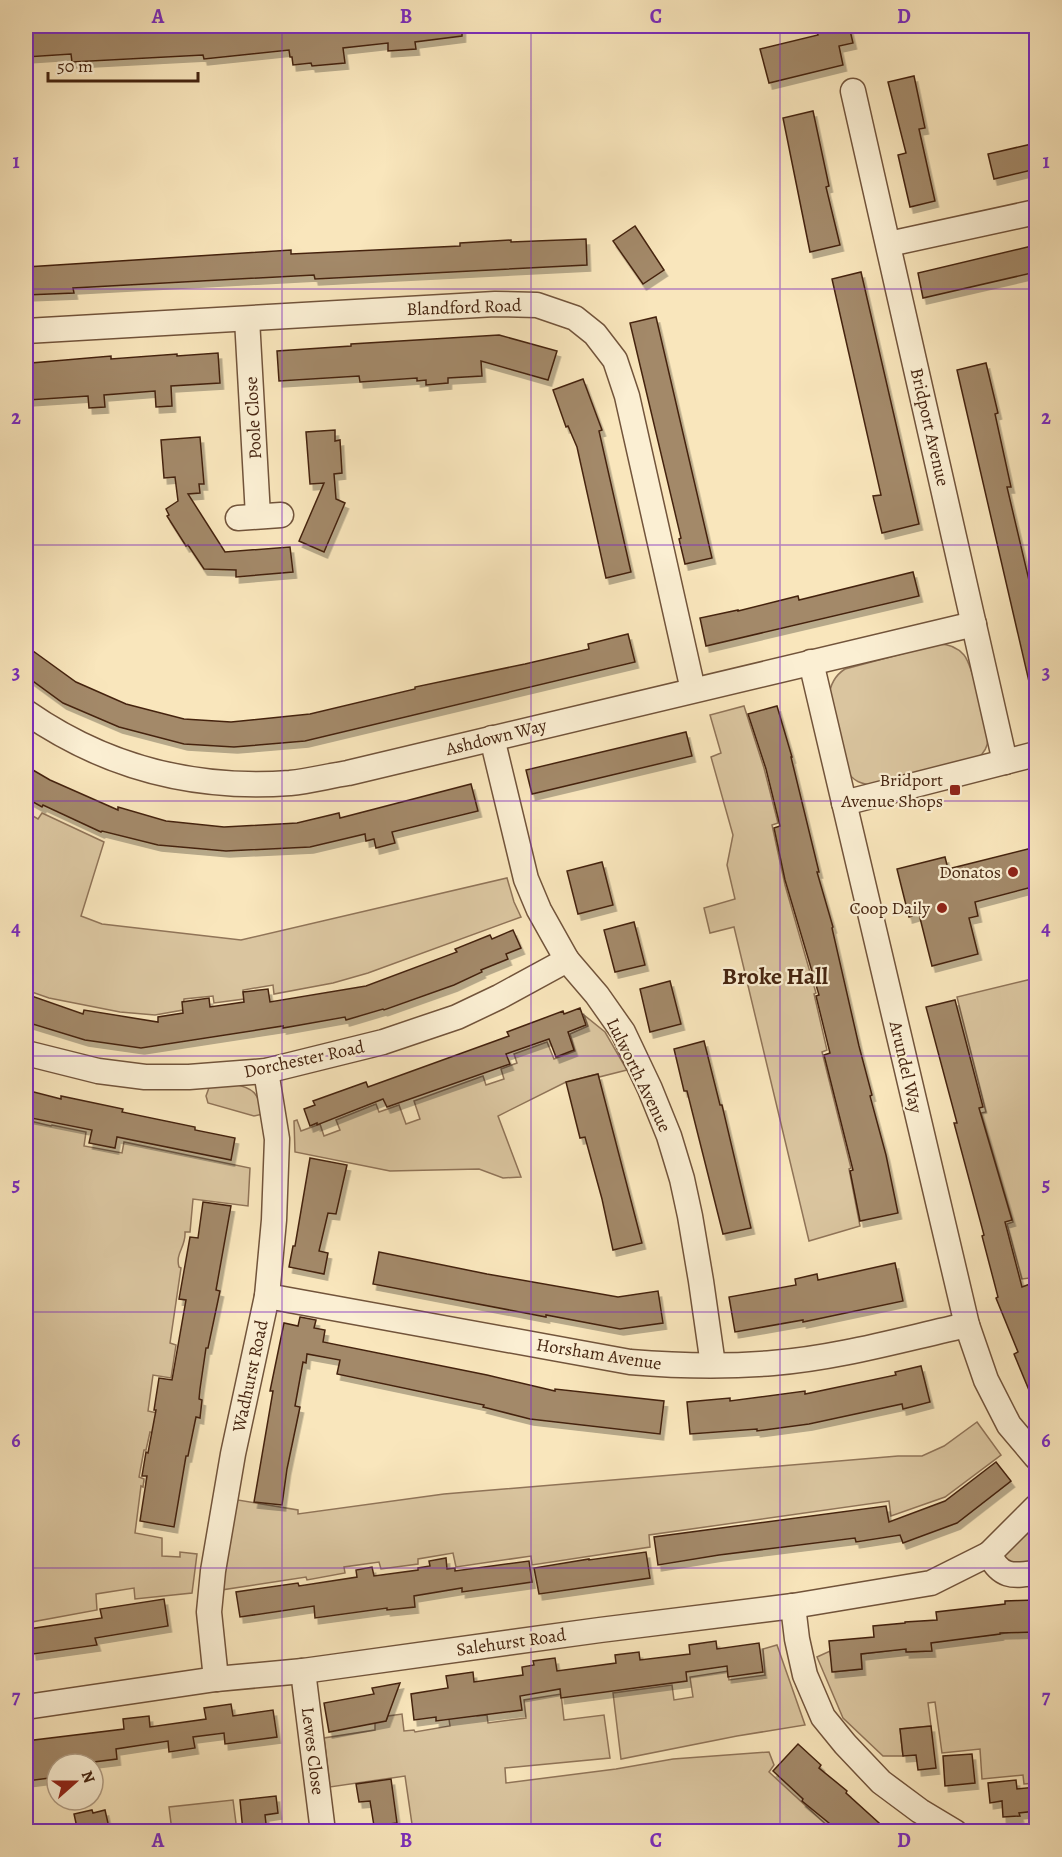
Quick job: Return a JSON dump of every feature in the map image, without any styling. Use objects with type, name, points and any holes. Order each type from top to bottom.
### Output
[{"type":"street","name":"Bridport Avenue","points":[[855,89],[1005,762]]},
{"type":"street","points":[[889,244],[1036,212]]},
{"type":"street","name":"Blandford Road","points":[[26,331],[495,304],[537,305],[575,318],[595,334],[615,360],[627,396],[693,690]]},
{"type":"street","name":"Poole Close","points":[[247,320],[259,516]]},
{"type":"street","name":"Ashdown Way","points":[[26,712],[46,727],[104,756],[174,777],[234,785],[291,783],[348,773],[974,624]]},
{"type":"street","name":"Arundel Way","points":[[811,662],[967,1325],[986,1380],[1009,1425],[1036,1457]]},
{"type":"street","name":"Lulworth Avenue","points":[[492,738],[526,879],[539,910],[567,960],[597,995],[623,1032],[669,1136],[690,1216],[713,1365]]},
{"type":"street","points":[[844,803],[1036,754]]},
{"type":"street","name":"Dorchester Road","points":[[26,1053],[98,1071],[145,1077],[189,1077],[266,1071],[383,1042],[457,1017],[567,960]]},
{"type":"street","name":"Wadhurst Road","points":[[216,1679],[209,1612],[213,1571],[233,1454],[267,1296],[274,1220],[277,1139],[266,1071]]},
{"type":"street","name":"Horsham Avenue","points":[[267,1296],[630,1362],[679,1366],[774,1363],[839,1353],[967,1325]]},
{"type":"street","name":"Salehurst Road","points":[[26,1707],[216,1679],[303,1671],[793,1606],[931,1583],[989,1554],[1036,1507]]},
{"type":"street","points":[[989,1554],[996,1566],[1014,1576],[1036,1573]]},
{"type":"street","points":[[793,1606],[805,1675],[823,1717],[845,1744],[882,1782],[920,1811],[955,1832]]},
{"type":"street","name":"Lewes Close","points":[[303,1671],[323,1832]]},
{"type":"shaded area","points":[[939,644],[956,648],[967,661],[976,685],[986,727],[985,750],[972,763],[876,786],[858,782],[845,768],[829,697],[833,681],[845,669]]},
{"type":"shaded area","points":[[744,706],[764,768],[778,823],[772,825],[785,885],[816,993],[814,994],[827,1050],[822,1052],[851,1168],[849,1169],[860,1226],[809,1241],[734,927],[710,933],[704,908],[735,899],[727,865],[733,835],[711,757],[721,753],[710,715]]},
{"type":"shaded area","points":[[26,812],[38,819],[42,813],[104,842],[81,916],[102,924],[241,940],[507,878],[521,917],[368,973],[333,983],[274,994],[273,985],[243,990],[244,999],[214,1003],[213,996],[184,999],[183,1010],[155,1015],[120,1012],[49,998],[26,990]]},
{"type":"shaded area","points":[[1036,978],[1036,1295],[1029,1278],[1022,1279],[1007,1224],[1013,1222],[981,1113],[986,1112],[957,997]]},
{"type":"shaded area","points":[[584,1015],[605,1032],[627,1070],[566,1082],[498,1116],[521,1177],[503,1178],[479,1169],[390,1171],[295,1152],[294,1121],[297,1120],[301,1131],[320,1124],[324,1136],[340,1130],[336,1120],[376,1104],[379,1112],[399,1105],[406,1124],[420,1119],[414,1101],[483,1076],[486,1085],[504,1079],[501,1069],[517,1063],[514,1054],[547,1042],[554,1059],[575,1051],[570,1034],[588,1026]]},
{"type":"shaded area","points":[[233,1084],[246,1087],[257,1096],[263,1114],[254,1116],[208,1103],[206,1096],[210,1085]]},
{"type":"shaded area","points":[[26,1120],[86,1132],[84,1146],[122,1153],[124,1142],[250,1168],[248,1206],[193,1199],[190,1232],[185,1232],[178,1258],[181,1268],[170,1343],[176,1345],[171,1378],[153,1375],[148,1411],[157,1413],[153,1433],[150,1432],[146,1450],[144,1450],[139,1477],[144,1479],[143,1487],[141,1486],[135,1533],[162,1538],[162,1556],[180,1557],[180,1552],[197,1554],[192,1593],[135,1599],[134,1588],[96,1594],[97,1610],[26,1623]]},
{"type":"shaded area","points":[[977,1422],[1001,1455],[945,1497],[891,1516],[889,1501],[649,1535],[650,1547],[532,1565],[531,1556],[456,1567],[453,1553],[418,1559],[418,1564],[381,1569],[379,1562],[344,1567],[345,1573],[307,1580],[306,1577],[221,1590],[232,1499],[298,1510],[298,1514],[444,1494],[898,1456],[922,1456],[944,1446]]},
{"type":"shaded area","points":[[1036,1526],[1036,1564],[1011,1567],[1002,1555]]},
{"type":"shaded area","points":[[1036,1627],[1036,1783],[1024,1784],[1023,1775],[982,1779],[980,1749],[942,1753],[935,1702],[928,1703],[931,1726],[900,1729],[903,1756],[883,1756],[843,1718],[817,1657],[830,1651],[833,1672],[862,1669],[861,1654],[903,1649],[907,1652],[931,1651],[931,1642],[1000,1634]]},
{"type":"shaded area","points":[[777,1645],[805,1725],[621,1759],[613,1693],[672,1685],[674,1700],[693,1697],[690,1677],[728,1671],[729,1680],[765,1675],[763,1649]]},
{"type":"shaded area","points":[[561,1694],[564,1720],[604,1715],[610,1758],[505,1768],[506,1783],[673,1759],[769,1752],[774,1765],[769,1772],[833,1831],[413,1831],[405,1776],[330,1787],[324,1738],[375,1730],[375,1721],[386,1721],[388,1716],[402,1714],[404,1731],[414,1730],[415,1732],[450,1726],[447,1706],[475,1702],[477,1716],[487,1715],[488,1723],[526,1718],[524,1700]]},
{"type":"shaded area","points":[[233,1800],[237,1831],[172,1831],[169,1807]]},
{"type":"building","points":[[70,26],[462,26],[462,36],[415,42],[416,49],[388,51],[388,43],[343,48],[345,63],[312,66],[311,63],[293,65],[289,50],[204,59],[203,55],[72,62],[71,54],[26,57],[26,30]]},
{"type":"building","points":[[816,26],[849,26],[853,43],[839,46],[843,65],[769,83],[760,49],[818,35]]},
{"type":"building","points":[[914,76],[925,128],[919,129],[935,201],[910,207],[898,155],[906,153],[888,82]]},
{"type":"building","points":[[813,111],[829,186],[826,187],[840,245],[810,252],[783,118]]},
{"type":"building","points":[[1036,143],[1036,169],[994,179],[988,154]]},
{"type":"building","points":[[635,226],[664,270],[643,284],[613,241]]},
{"type":"building","points":[[586,239],[587,265],[315,279],[314,275],[73,288],[74,293],[26,295],[26,267],[291,250],[291,254],[460,246],[460,243],[511,240],[511,242]]},
{"type":"building","points":[[1036,245],[1036,272],[923,298],[918,273]]},
{"type":"building","points":[[861,272],[919,524],[882,533],[873,496],[881,495],[832,279]]},
{"type":"building","points":[[656,317],[712,558],[685,564],[679,539],[681,538],[630,323]]},
{"type":"building","points":[[499,335],[557,351],[548,380],[481,361],[482,376],[448,378],[448,383],[426,385],[426,380],[417,381],[417,378],[360,382],[359,376],[279,381],[277,351]]},
{"type":"building","points":[[218,353],[220,383],[171,386],[172,406],[156,407],[155,391],[104,395],[105,407],[89,408],[88,396],[28,400],[26,377],[32,377],[31,363],[111,356],[111,359]]},
{"type":"building","points":[[986,363],[998,413],[995,414],[1011,487],[1007,487],[1036,610],[1036,685],[1030,686],[957,370]]},
{"type":"building","points":[[583,379],[602,430],[599,431],[631,572],[606,578],[577,447],[568,426],[566,427],[553,390]]},
{"type":"building","points":[[335,430],[335,441],[340,440],[342,473],[334,474],[336,499],[345,503],[324,552],[299,541],[324,483],[310,484],[306,432]]},
{"type":"building","points":[[200,437],[204,484],[199,484],[200,493],[188,494],[225,552],[290,547],[293,572],[236,577],[236,570],[204,569],[188,545],[186,546],[167,516],[169,515],[166,509],[178,501],[175,477],[164,478],[161,440]]},
{"type":"building","points":[[913,572],[919,596],[706,646],[700,618],[798,596],[799,600]]},
{"type":"building","points":[[628,634],[635,662],[305,741],[234,747],[184,744],[119,727],[63,703],[26,676],[26,661],[33,651],[76,682],[126,704],[184,719],[231,722],[310,714],[415,689],[415,687],[589,649],[588,644]]},
{"type":"building","points":[[777,706],[792,757],[819,872],[817,872],[833,927],[898,1213],[860,1221],[850,1171],[853,1170],[824,1055],[830,1053],[816,996],[819,995],[785,880],[774,828],[780,826],[766,769],[748,714]]},
{"type":"building","points":[[686,732],[692,756],[532,794],[526,770]]},
{"type":"building","points":[[26,766],[50,780],[118,810],[118,807],[166,821],[224,827],[297,823],[339,813],[340,818],[471,784],[478,811],[392,832],[395,843],[376,848],[374,839],[366,841],[365,834],[310,847],[226,851],[158,845],[101,832],[26,798]]},
{"type":"building","name":"Coop Daily","points":[[1036,847],[1036,886],[975,902],[978,916],[969,918],[978,954],[932,966],[919,914],[909,917],[897,869],[945,857],[948,869]]},
{"type":"building","points":[[602,862],[613,905],[578,914],[567,871]]},
{"type":"building","points":[[634,922],[645,965],[615,972],[604,930]]},
{"type":"building","points":[[513,930],[521,948],[506,954],[508,959],[481,970],[482,972],[454,985],[384,1010],[346,1020],[345,1017],[141,1048],[85,1040],[26,1022],[26,994],[83,1014],[84,1010],[158,1022],[158,1017],[183,1013],[182,1002],[209,998],[210,1007],[244,1002],[243,992],[268,989],[270,1002],[366,986],[457,952],[455,949],[490,935],[492,939]]},
{"type":"building","points":[[670,981],[681,1024],[650,1032],[640,989]]},
{"type":"building","points":[[955,1000],[983,1107],[979,1108],[1012,1220],[1005,1222],[1022,1287],[1030,1284],[1036,1300],[1036,1407],[1014,1354],[1018,1352],[996,1298],[998,1297],[982,1236],[984,1235],[926,1007]]},
{"type":"building","points":[[580,1008],[586,1025],[568,1032],[574,1050],[556,1057],[549,1039],[506,1054],[510,1064],[387,1107],[383,1099],[310,1126],[304,1109],[315,1105],[313,1101],[366,1082],[368,1087],[509,1036],[507,1032],[563,1011],[564,1014]]},
{"type":"building","points":[[704,1041],[720,1105],[722,1105],[751,1228],[723,1234],[687,1091],[684,1091],[674,1049]]},
{"type":"building","points":[[598,1074],[642,1243],[613,1250],[585,1137],[580,1138],[566,1082]]},
{"type":"building","points":[[26,1090],[61,1099],[61,1096],[123,1109],[122,1112],[235,1138],[231,1160],[117,1137],[115,1148],[89,1143],[92,1130],[26,1117]]},
{"type":"building","points":[[310,1158],[347,1165],[336,1214],[328,1213],[319,1251],[328,1253],[324,1274],[289,1267],[293,1246],[295,1246]]},
{"type":"building","points":[[203,1202],[231,1206],[216,1290],[220,1291],[208,1348],[206,1348],[200,1389],[199,1399],[202,1400],[200,1418],[196,1417],[188,1456],[186,1456],[174,1527],[140,1521],[147,1476],[142,1476],[156,1410],[154,1410],[159,1378],[172,1380],[186,1300],[179,1299],[190,1237],[198,1238]]},
{"type":"building","points":[[379,1252],[618,1297],[658,1291],[663,1323],[620,1329],[373,1284]]},
{"type":"building","points":[[895,1263],[903,1301],[803,1322],[803,1320],[735,1332],[729,1297],[796,1285],[795,1279],[817,1274],[818,1280]]},
{"type":"building","points":[[300,1317],[316,1320],[314,1328],[325,1330],[323,1342],[555,1391],[555,1389],[664,1401],[660,1434],[530,1419],[483,1407],[484,1405],[337,1374],[340,1360],[307,1354],[306,1363],[303,1362],[295,1406],[300,1407],[282,1505],[254,1502],[273,1391],[270,1391],[284,1323],[298,1326]]},
{"type":"building","points":[[921,1366],[930,1402],[903,1409],[902,1404],[809,1424],[757,1431],[757,1429],[690,1434],[687,1402],[730,1398],[730,1401],[805,1391],[805,1394],[896,1375],[895,1372]]},
{"type":"building","points":[[996,1462],[1011,1481],[957,1523],[903,1543],[900,1535],[856,1542],[855,1538],[658,1565],[654,1537],[886,1506],[889,1522],[945,1501]]},
{"type":"building","points":[[646,1552],[650,1578],[539,1594],[534,1568]]},
{"type":"building","points":[[446,1558],[447,1569],[455,1568],[455,1571],[529,1561],[532,1582],[462,1592],[462,1588],[414,1596],[415,1607],[387,1610],[387,1608],[315,1618],[314,1606],[240,1617],[236,1592],[357,1577],[356,1570],[372,1567],[374,1576],[418,1570],[418,1568],[430,1566],[429,1561]]},
{"type":"building","points":[[164,1599],[168,1626],[95,1638],[97,1645],[33,1654],[29,1629],[102,1618],[100,1609]]},
{"type":"building","points":[[1036,1600],[1036,1632],[1000,1633],[931,1643],[932,1651],[906,1652],[906,1649],[861,1654],[862,1669],[832,1672],[829,1641],[874,1637],[873,1626],[937,1620],[936,1612],[1005,1604],[1005,1601]]},
{"type":"building","points":[[716,1641],[717,1649],[759,1643],[763,1672],[728,1677],[727,1666],[686,1672],[687,1681],[561,1698],[560,1689],[520,1696],[522,1710],[436,1721],[436,1717],[414,1720],[411,1694],[448,1688],[446,1676],[473,1672],[474,1682],[523,1675],[522,1667],[534,1665],[533,1661],[555,1658],[557,1671],[616,1663],[615,1655],[639,1652],[640,1660],[690,1654],[689,1645]]},
{"type":"building","points":[[400,1683],[386,1721],[329,1732],[324,1703],[374,1694],[372,1688]]},
{"type":"building","points":[[231,1704],[233,1716],[273,1710],[277,1737],[225,1744],[224,1733],[193,1737],[195,1748],[169,1752],[168,1741],[116,1749],[117,1759],[105,1761],[105,1752],[45,1752],[45,1779],[27,1781],[26,1741],[124,1729],[123,1719],[149,1716],[150,1727],[206,1719],[204,1708]]},
{"type":"building","points":[[931,1726],[936,1768],[918,1770],[916,1755],[903,1756],[900,1729]]},
{"type":"building","points":[[798,1744],[821,1765],[819,1768],[847,1791],[846,1793],[889,1832],[840,1832],[802,1801],[803,1799],[773,1771]]},
{"type":"building","points":[[972,1754],[975,1783],[945,1786],[943,1756]]},
{"type":"building","points":[[391,1779],[397,1823],[374,1826],[370,1801],[359,1802],[356,1784]]},
{"type":"building","points":[[1016,1780],[1017,1789],[1036,1787],[1036,1811],[1019,1813],[1020,1816],[1003,1817],[1002,1801],[990,1803],[988,1783]]},
{"type":"building","points":[[276,1796],[278,1813],[265,1815],[267,1832],[243,1832],[240,1800]]},
{"type":"building","points":[[105,1810],[110,1832],[78,1832],[74,1814],[105,1812]]},
{"type":"place","name":"Bridport Avenue Shops","points":[[955,790]]},
{"type":"place","name":"Donatos","points":[[1013,872]]},
{"type":"place","name":"Coop Daily","points":[[942,908]]},
{"type":"district","name":"Broke Hall","points":[[775,976]]}]
